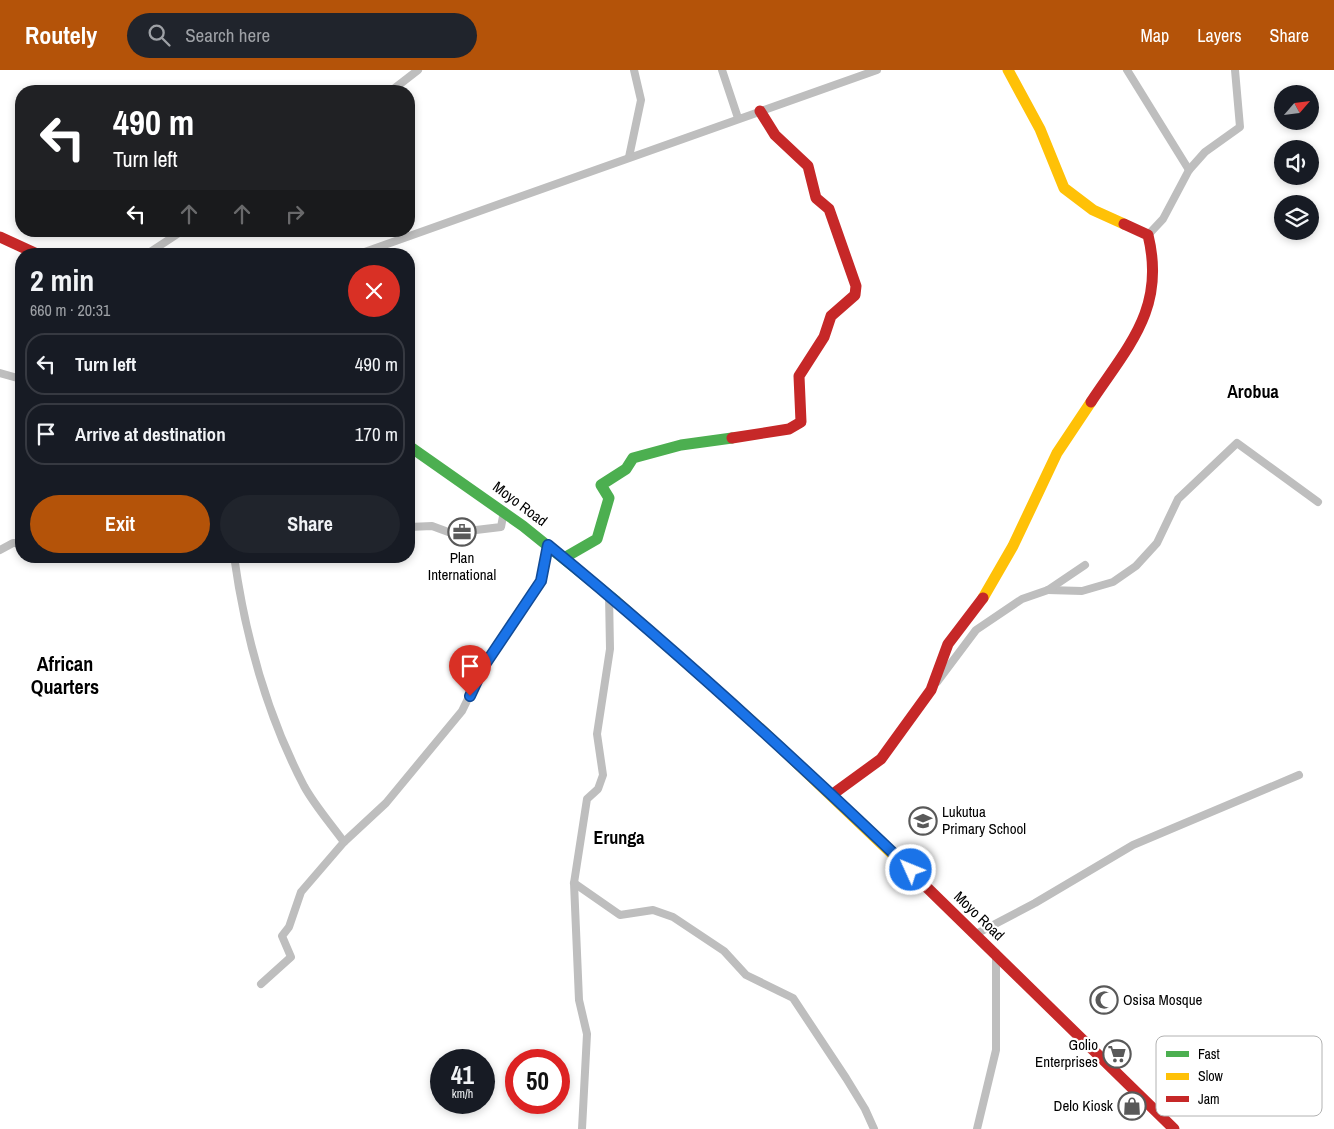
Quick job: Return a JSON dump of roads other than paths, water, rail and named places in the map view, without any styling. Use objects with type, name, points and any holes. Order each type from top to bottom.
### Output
[{"type":"street","points":[[399,85],[418,70]]},
{"type":"street","points":[[629,157],[641,100],[634,70]]},
{"type":"street","points":[[722,70],[738,118]]},
{"type":"street","points":[[415,234],[877,70]]},
{"type":"street","points":[[1008,70],[1040,129],[1064,188],[1093,210],[1148,235]]},
{"type":"street","points":[[1126,70],[1189,170]]},
{"type":"street","points":[[1148,235],[1163,219],[1189,170],[1205,152],[1240,128],[1235,70]]},
{"type":"street","points":[[564,558],[597,539],[609,498],[601,485],[626,469],[633,458],[681,445],[789,429],[801,422],[799,376],[824,337],[831,316],[855,295],[856,286],[828,209],[816,198],[808,166],[775,135],[760,111]]},
{"type":"street","points":[[931,690],[948,644],[978,606],[1013,546],[1057,453],[1142,324],[1153,286],[1153,255],[1148,235]]},
{"type":"street","points":[[0,237],[24,248]]},
{"type":"street","points":[[156,248],[173,237]]},
{"type":"street","points":[[376,248],[406,237]]},
{"type":"street","points":[[0,374],[15,378]]},
{"type":"street","points":[[1048,590],[1082,591],[1112,582],[1136,566],[1157,543],[1178,499],[1237,443],[1318,502]]},
{"type":"street","name":"Moyo Road","points":[[415,450],[504,511],[609,594],[833,794],[1156,1111]]},
{"type":"street","points":[[415,527],[432,526],[451,533],[501,527],[504,511]]},
{"type":"street","points":[[0,550],[15,543]]},
{"type":"street","points":[[261,984],[291,957],[282,936],[289,927],[301,892],[344,842],[386,803],[462,711],[484,666],[541,581],[548,545]]},
{"type":"street","points":[[235,563],[240,598],[272,716],[305,788],[344,842]]},
{"type":"street","points":[[833,794],[881,759],[976,630],[1022,599],[1048,590],[1085,565]]},
{"type":"street","points":[[582,1129],[587,1034],[579,1000],[574,883],[587,800],[598,788],[603,776],[597,734],[610,649],[609,594]]},
{"type":"street","points":[[976,934],[1035,904],[1127,848],[1299,775]]},
{"type":"street","points":[[574,883],[620,915],[653,910],[673,917],[724,950],[746,976],[793,998],[856,1094],[874,1129]]},
{"type":"street","points":[[977,1129],[996,1050],[996,953]]},
{"type":"street","name":"Moyo Road","points":[[1161,1116],[1174,1129]]},
{"type":"place","name":"Plan International","points":[[462,532]]},
{"type":"place","name":"Lukutua Primary School","points":[[923,821]]},
{"type":"place","name":"Osisa Mosque","points":[[1104,1000]]},
{"type":"place","name":"Golio Enterprises","points":[[1117,1054]]},
{"type":"place","name":"Delo Kiosk","points":[[1132,1106]]},
{"type":"district","name":"Arobua","points":[[1253,392]]},
{"type":"district","name":"African Quarters","points":[[65,676]]},
{"type":"district","name":"Erunga","points":[[619,838]]}]
